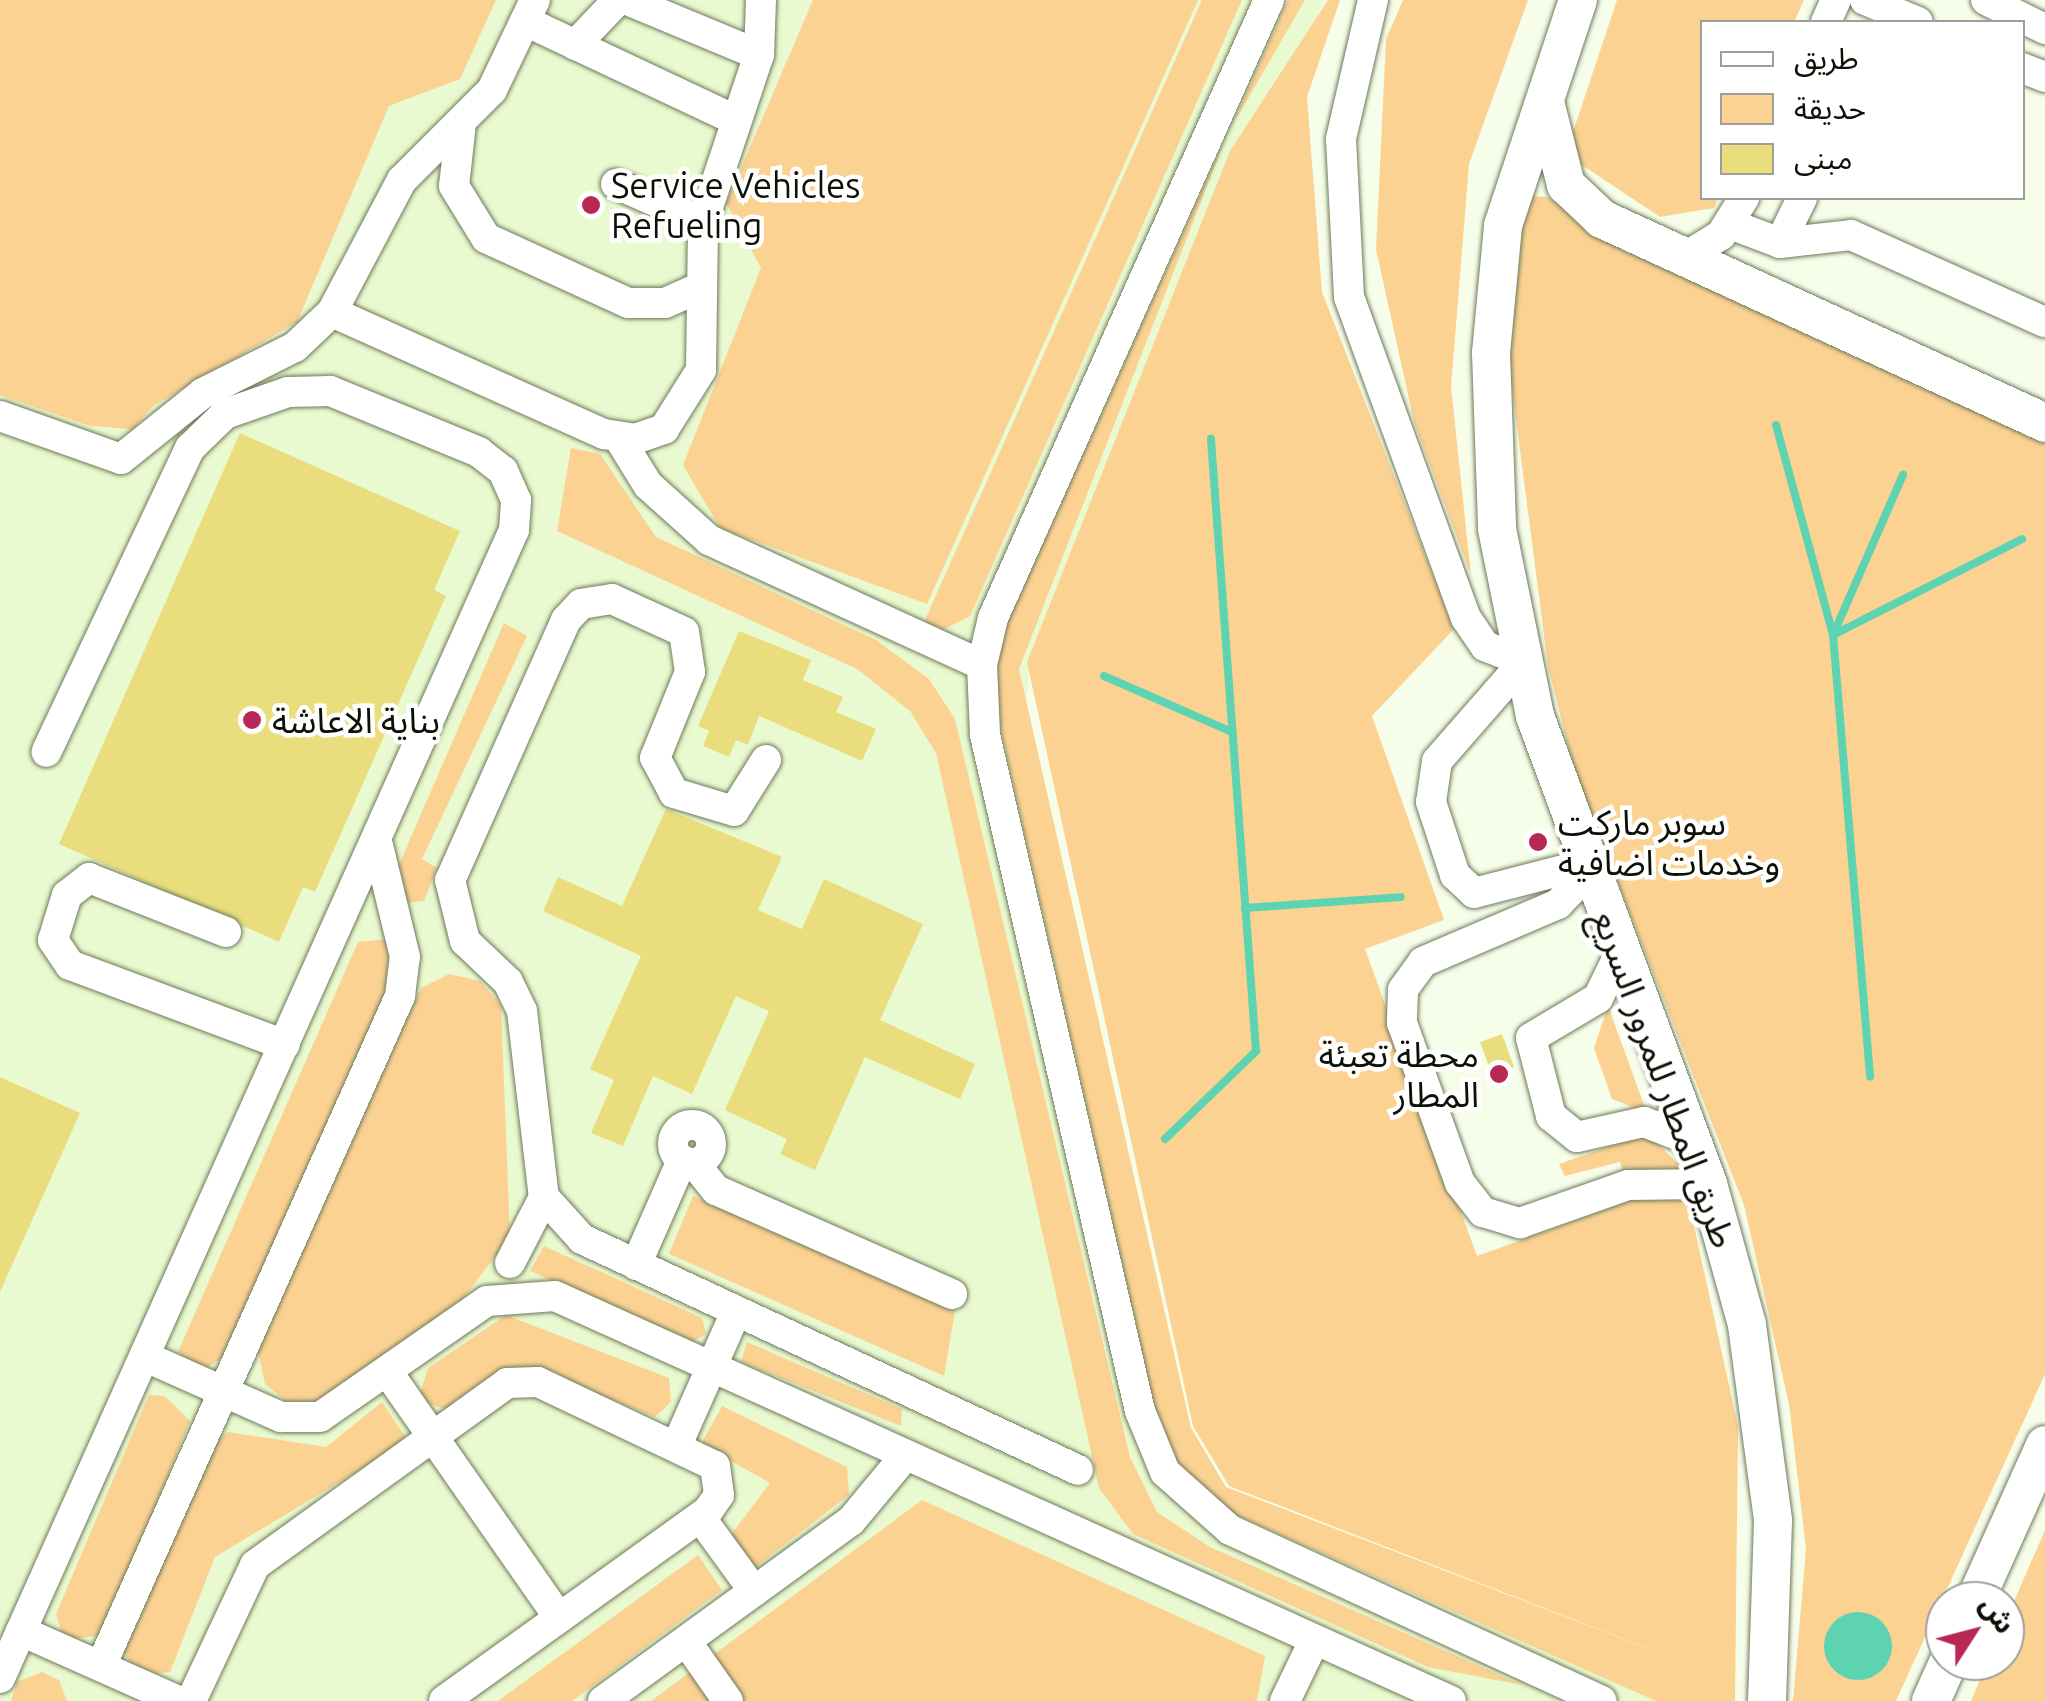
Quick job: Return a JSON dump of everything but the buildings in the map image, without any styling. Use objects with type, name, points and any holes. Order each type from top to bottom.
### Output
[{"type":"main road","name":"طريق المطار للمرور السريع","points":[[1578,0],[1514,179],[1494,309],[1493,485],[1519,663],[1587,868],[1708,1184],[1747,1325],[1768,1456],[1775,1588],[1768,1701]]},
{"type":"main road","points":[[1551,70],[1548,140],[1566,186],[1602,219],[2045,424]]},
{"type":"main road","points":[[1985,1581],[2045,1445]]},
{"type":"lane","points":[[575,45],[618,0]]},
{"type":"lane","points":[[628,0],[758,55]]},
{"type":"lane","points":[[332,312],[619,438],[650,436],[685,406],[704,354],[699,288],[703,222],[758,55],[761,0]]},
{"type":"lane","points":[[1269,0],[1002,595],[982,665],[985,735],[1140,1411],[1165,1472],[1230,1530],[1602,1701]]},
{"type":"lane","points":[[1373,0],[1341,140],[1349,297],[1466,618],[1485,646],[1519,663],[1437,762],[1431,802],[1456,875],[1474,893],[1587,868]]},
{"type":"lane","points":[[1865,0],[1913,20]]},
{"type":"lane","points":[[1986,0],[2045,29]]},
{"type":"lane","points":[[0,416],[93,455],[134,454],[188,402],[285,353],[332,312],[402,180],[492,90],[530,10],[575,45],[735,120]]},
{"type":"lane","points":[[461,124],[454,186],[486,238],[628,302],[665,303],[699,288]]},
{"type":"lane","points":[[616,184],[703,222]]},
{"type":"lane","points":[[1780,243],[1801,200]]},
{"type":"lane","points":[[1682,259],[1737,211],[1780,243],[1851,235],[2045,322]]},
{"type":"lane","points":[[0,1678],[378,845],[514,530],[516,500],[492,460],[344,394],[288,392],[240,407],[200,435],[46,752]]},
{"type":"lane","points":[[619,438],[657,496],[709,540],[982,665]]},
{"type":"lane","points":[[766,760],[734,811],[674,793],[655,758],[690,672],[684,632],[612,599],[581,604],[566,620],[450,880],[464,941],[508,982],[522,1012],[544,1196],[570,1232],[1078,1470]]},
{"type":"lane","points":[[101,1666],[400,996],[404,957],[378,845]]},
{"type":"lane","points":[[1587,868],[1558,904],[1423,962],[1403,990],[1402,1023],[1460,1183],[1482,1212],[1520,1224],[1628,1186],[1708,1184]]},
{"type":"lane","points":[[226,932],[89,878],[71,888],[53,940],[70,965],[285,1045]]},
{"type":"lane","points":[[1619,954],[1598,998],[1531,1038],[1552,1116],[1577,1137],[1644,1122],[1693,1141]]},
{"type":"lane","points":[[636,1265],[688,1162],[716,1190],[952,1294]]},
{"type":"lane","points":[[510,1263],[544,1196]]},
{"type":"lane","points":[[146,1357],[221,1393],[300,1420],[338,1411],[472,1311],[520,1292],[571,1302],[709,1372],[1451,1701]]},
{"type":"lane","points":[[676,1444],[736,1312]]},
{"type":"lane","points":[[389,1374],[560,1618]]},
{"type":"lane","points":[[191,1701],[255,1566],[497,1387],[528,1380],[676,1444],[720,1475],[720,1495],[700,1517],[444,1701]]},
{"type":"lane","points":[[602,1701],[867,1508],[905,1456]]},
{"type":"lane","points":[[700,1517],[754,1591]]},
{"type":"lane","points":[[21,1631],[165,1698]]},
{"type":"lane","points":[[686,1640],[728,1701]]},
{"type":"lane","points":[[1285,1701],[1314,1640]]},
{"type":"shaded area","points":[[0,0],[1325,0],[1030,666],[1026,705],[1199,1475],[1685,1701],[0,1701]]},
{"type":"shaded area","points":[[1858,1612],[1882,1622],[1892,1646],[1882,1670],[1858,1680],[1834,1670],[1824,1646],[1834,1622]]},
{"type":"green space","points":[[0,0],[496,0],[460,79],[389,106],[297,322],[153,406],[133,429],[90,426],[0,395]]},
{"type":"green space","points":[[813,0],[1198,0],[927,604],[720,528],[683,465],[761,268],[726,203]]},
{"type":"green space","points":[[1202,0],[1242,0],[970,616],[943,630],[924,622]]},
{"type":"green space","points":[[1288,0],[1305,0],[1232,126]]},
{"type":"green space","points":[[1328,0],[1340,0],[1307,97],[1322,292],[1454,629],[1372,716],[1444,920],[1365,949],[1477,1256],[1632,1200],[1620,1162],[1565,1176],[1559,1164],[1647,1133],[1681,1167],[1738,1426],[1735,1701],[1656,1701],[1227,1511],[1182,1476],[1162,1438],[995,703],[999,642],[1225,140],[1019,669],[1191,1428],[1226,1487],[1694,1666],[1229,1486],[1193,1426],[1027,662],[1230,151]]},
{"type":"green space","points":[[1403,0],[1528,0],[1469,164],[1451,387],[1471,575],[1414,422],[1376,249],[1386,39]]},
{"type":"green space","points":[[1617,0],[1804,0],[1795,20],[1700,20],[1700,200],[1717,200],[1714,208],[1660,217],[1576,161],[1570,141]]},
{"type":"green space","points":[[1521,195],[1547,197],[1602,233],[2045,438],[2045,1374],[1951,1581],[1925,1581],[1925,1637],[1896,1701],[1793,1701],[1806,1549],[1789,1404],[1744,1205],[1574,770],[1548,666],[1507,350]]},
{"type":"green space","points":[[571,448],[600,454],[656,537],[876,640],[929,679],[955,719],[1130,1457],[1157,1512],[1210,1547],[1522,1685],[1428,1667],[1133,1534],[1099,1488],[936,753],[910,711],[857,669],[557,531]]},
{"type":"green space","points":[[504,623],[527,636],[422,859],[437,868],[424,901],[400,904],[391,883]]},
{"type":"green space","points":[[386,939],[400,959],[225,1357],[202,1370],[178,1352],[358,942]]},
{"type":"green space","points":[[449,974],[480,981],[501,1005],[510,1237],[462,1300],[322,1401],[286,1401],[265,1384],[258,1351],[421,988]]},
{"type":"green space","points":[[1608,1006],[1647,1113],[1612,1099],[1594,1048]]},
{"type":"green space","points":[[693,1196],[955,1311],[944,1376],[669,1254]]},
{"type":"green space","points":[[544,1246],[702,1318],[706,1334],[692,1342],[530,1271]]},
{"type":"green space","points":[[506,1315],[669,1378],[671,1402],[655,1417],[538,1370],[448,1410],[418,1400],[428,1368]]},
{"type":"green space","points":[[747,1342],[902,1409],[901,1426],[741,1362]]},
{"type":"green space","points":[[149,1395],[165,1396],[190,1421],[103,1635],[64,1640],[56,1614]]},
{"type":"green space","points":[[382,1402],[408,1441],[215,1557],[170,1672],[138,1676],[122,1649],[213,1444],[228,1432],[326,1447]]},
{"type":"green space","points":[[722,1406],[847,1467],[849,1495],[753,1569],[730,1536],[770,1483],[701,1444]]},
{"type":"green space","points":[[922,1500],[1265,1656],[1257,1701],[651,1701]]},
{"type":"green space","points":[[2045,1530],[2045,1701],[1971,1701],[1980,1681],[2025,1681],[2023,1581]]},
{"type":"green space","points":[[698,1555],[722,1590],[572,1701],[498,1701]]},
{"type":"green space","points":[[42,1672],[59,1680],[67,1701],[11,1701],[17,1682]]},
{"type":"waterway","points":[[1776,425],[1833,635],[1870,1076]]},
{"type":"waterway","points":[[1165,1139],[1256,1051],[1211,439]]},
{"type":"waterway","points":[[1833,635],[1903,475]]},
{"type":"waterway","points":[[1833,635],[2022,539]]},
{"type":"waterway","points":[[1104,676],[1232,732]]},
{"type":"waterway","points":[[1245,908],[1401,897]]},
{"type":"place","name":"Service Vehicles Refueling","points":[[591,205]]},
{"type":"place","name":"بناية الاعاشة","points":[[252,720]]},
{"type":"place","name":"سوبر ماركت وخدمات اضافية","points":[[1538,842]]},
{"type":"place","name":"محطة تعبئة المطار","points":[[1499,1074]]}]
